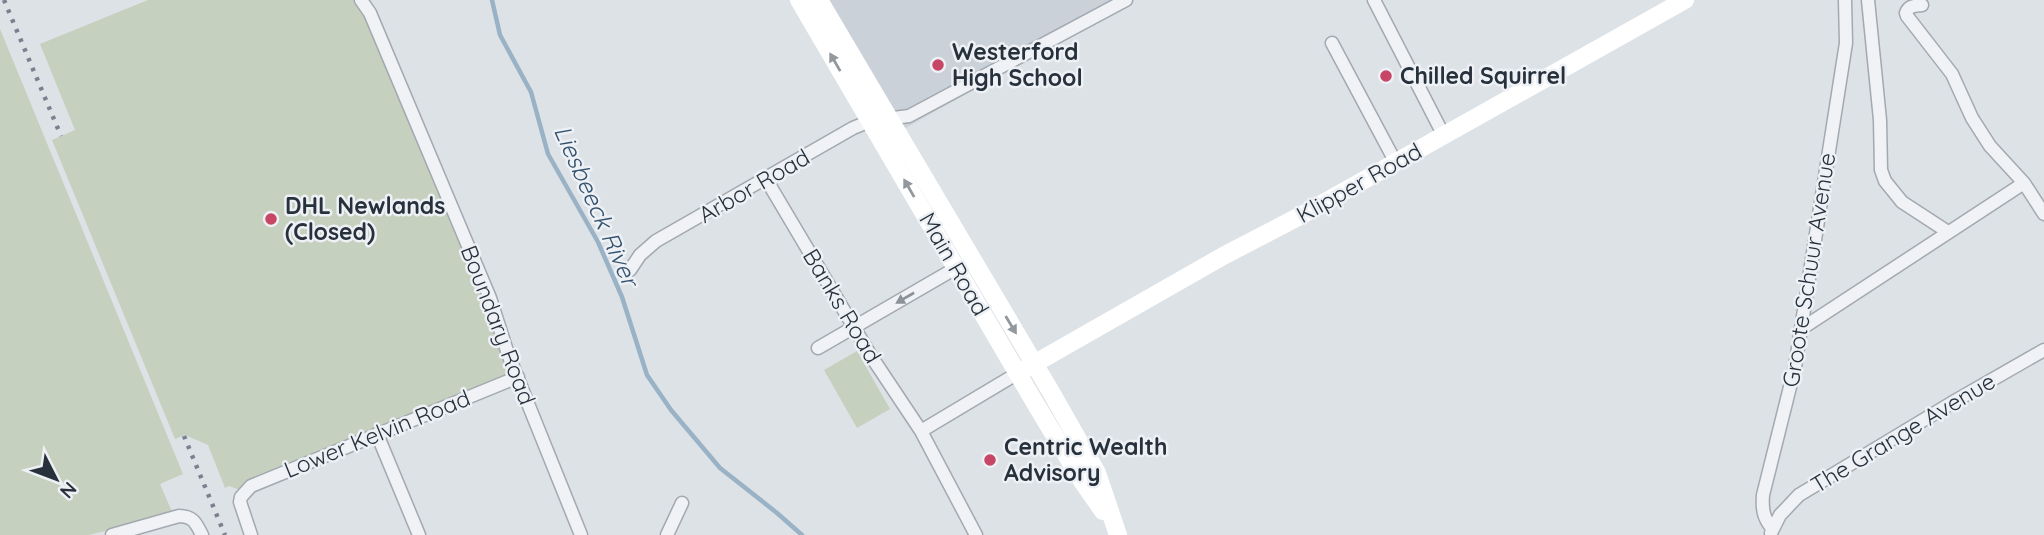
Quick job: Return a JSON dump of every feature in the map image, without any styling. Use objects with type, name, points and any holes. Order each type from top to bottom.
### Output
[{"type":"main road","name":"Main Road","points":[[799,0],[956,268],[1026,369]]},
{"type":"main road","name":"Main Road","points":[[819,0],[1026,369],[1082,481],[1116,530]]},
{"type":"main road","name":"Klipper Road","points":[[1026,369],[1234,250],[1396,163],[1685,0]]},
{"type":"street","name":"Boundary Road","points":[[361,0],[370,13],[490,298],[508,354],[581,535]]},
{"type":"street","name":"Arbor Road","points":[[630,270],[640,255],[653,243],[853,128],[870,121],[909,116],[1126,0]]},
{"type":"street","points":[[1374,0],[1444,136]]},
{"type":"street","name":"Groote Schuur Avenue","points":[[1772,531],[1763,512],[1763,495],[1791,386],[1801,329],[1846,43],[1845,0]]},
{"type":"street","points":[[1868,0],[1880,120],[1881,170],[1885,181],[1902,202],[1948,232]]},
{"type":"street","points":[[1922,5],[1908,9],[1907,16],[1952,74],[1972,118],[1990,145],[2024,183],[2044,214]]},
{"type":"street","points":[[1332,43],[1396,163]]},
{"type":"street","name":"Banks Road","points":[[766,179],[888,384],[921,431],[976,535]]},
{"type":"street","points":[[1801,329],[2024,183]]},
{"type":"street","points":[[818,348],[956,268]]},
{"type":"street","name":"The Grange Avenue","points":[[1772,531],[1780,515],[1800,495],[2044,350]]},
{"type":"street","points":[[921,431],[1026,369]]},
{"type":"street","name":"Lower Kelvin Road","points":[[251,535],[240,507],[240,497],[251,486],[518,377]]},
{"type":"street","points":[[377,434],[419,535]]},
{"type":"street","points":[[667,535],[682,503]]},
{"type":"street","points":[[112,535],[179,516],[192,518],[202,535]]},
{"type":"shaded area","name":"Westerford High School","points":[[826,0],[1134,0],[900,131]]},
{"type":"green space","name":"DHL Newlands (Closed)","points":[[148,0],[361,0],[518,377],[245,492],[229,486],[225,488],[208,445],[185,435],[175,439],[52,140],[75,130],[40,44]]},
{"type":"green space","points":[[0,29],[183,474],[160,484],[173,514],[89,535],[0,535]]},
{"type":"green space","points":[[857,351],[890,409],[857,428],[824,370]]},
{"type":"waterway","name":"Liesbeeck River","points":[[492,0],[500,35],[531,92],[548,154],[598,242],[622,297],[647,375],[671,410],[720,468],[802,535]]},
{"type":"railway","points":[[4,0],[61,136]]},
{"type":"railway","points":[[184,436],[225,535]]},
{"type":"place","name":"Westerford High School","points":[[938,65]]},
{"type":"place","name":"Chilled Squirrel","points":[[1386,76]]},
{"type":"place","name":"DHL Newlands (Closed)","points":[[271,219]]},
{"type":"place","name":"Centric Wealth Advisory","points":[[990,460]]}]
